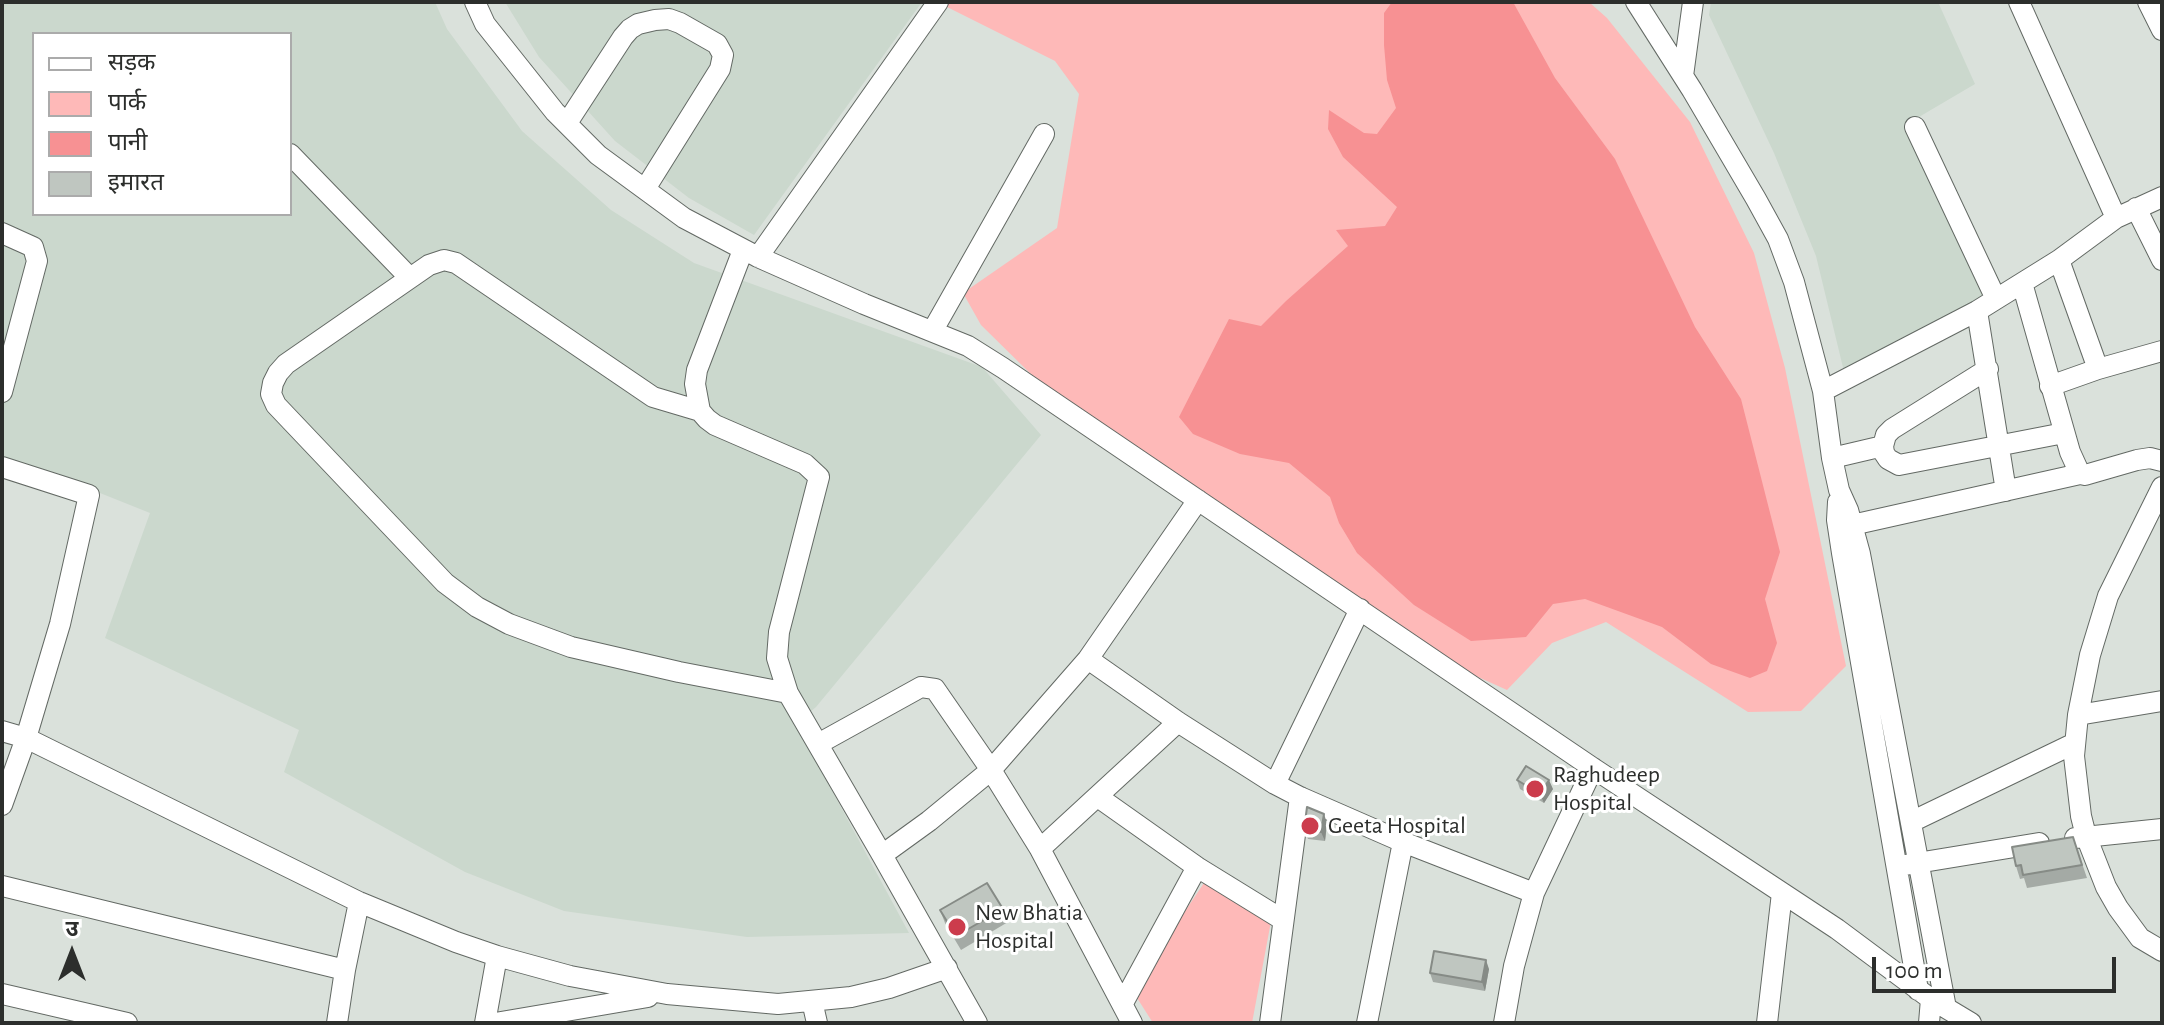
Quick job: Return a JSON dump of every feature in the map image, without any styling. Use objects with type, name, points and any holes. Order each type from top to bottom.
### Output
[{"type":"street","points":[[475,2],[485,24],[555,112],[598,155],[684,218],[751,253],[864,304],[968,346],[1837,929],[1932,999],[1971,1023]]},
{"type":"street","points":[[938,2],[751,253],[697,370],[695,384],[700,411],[707,419],[805,464],[819,477],[779,632],[777,658],[788,693],[977,1023]]},
{"type":"street","points":[[1636,2],[1778,239],[1794,282],[1823,391],[1839,490],[1852,525],[1867,593],[1911,822],[1932,999],[1929,1023]]},
{"type":"street","points":[[1683,76],[1693,2]]},
{"type":"street","points":[[2019,2],[2116,218]]},
{"type":"street","points":[[2148,2],[2162,30]]},
{"type":"street","points":[[567,123],[623,37],[638,24],[669,19],[717,44],[723,55],[720,69],[645,189]]},
{"type":"street","points":[[1915,127],[1996,299]]},
{"type":"street","points":[[933,330],[1044,134]]},
{"type":"street","points":[[292,156],[410,278]]},
{"type":"street","points":[[1823,391],[1977,311],[2059,260],[2116,218],[2162,197]]},
{"type":"street","points":[[2136,208],[2162,260]]},
{"type":"street","points":[[2,233],[33,247],[37,261],[2,392]]},
{"type":"street","points":[[700,411],[653,397],[456,263],[444,260],[410,278],[286,364],[278,373],[271,394],[276,405],[445,583],[477,607],[509,624],[571,647],[788,693]]},
{"type":"street","points":[[2059,260],[2098,369]]},
{"type":"street","points":[[2022,283],[2064,433],[2080,474]]},
{"type":"street","points":[[1977,311],[2006,491]]},
{"type":"street","points":[[2050,386],[2162,351]]},
{"type":"street","points":[[1988,369],[1892,429],[1886,435],[1883,446],[1888,459],[1899,465],[2064,433]]},
{"type":"street","points":[[1832,458],[1883,446]]},
{"type":"street","points":[[1852,525],[2085,475],[2137,460],[2150,458],[2162,461]]},
{"type":"street","points":[[2,467],[89,495],[60,624],[26,738],[2,805]]},
{"type":"street","points":[[2162,487],[2108,596],[2090,655],[2078,715],[2074,756],[2081,816],[2106,887],[2140,938],[2162,951]]},
{"type":"street","points":[[1839,490],[1839,534],[1897,867],[1932,999]]},
{"type":"street","points":[[882,855],[991,770],[1088,659],[1198,500]]},
{"type":"street","points":[[1275,784],[1360,609]]},
{"type":"street","points":[[1088,659],[1275,784],[1403,842],[1534,893]]},
{"type":"street","points":[[818,744],[921,687],[935,689],[1040,849],[1132,1023]]},
{"type":"street","points":[[2078,715],[2162,701]]},
{"type":"street","points":[[1040,849],[1178,722]]},
{"type":"street","points":[[2,731],[26,738],[359,902],[456,942],[570,976],[667,994],[778,1004],[851,997],[947,968]]},
{"type":"street","points":[[1911,822],[2075,743]]},
{"type":"street","points":[[1504,1023],[1514,966],[1534,893],[1593,768]]},
{"type":"street","points":[[1098,797],[1197,867],[1283,920]]},
{"type":"street","points":[[1270,1023],[1300,797]]},
{"type":"street","points":[[1897,867],[2086,836],[2162,829]]},
{"type":"street","points":[[1367,1023],[1403,842]]},
{"type":"street","points":[[1123,1003],[1197,867]]},
{"type":"street","points":[[2,886],[345,970]]},
{"type":"street","points":[[1767,1023],[1782,893]]},
{"type":"street","points":[[337,1023],[359,902]]},
{"type":"street","points":[[485,1023],[497,956]]},
{"type":"street","points":[[2,994],[127,1023]]},
{"type":"street","points":[[495,1023],[667,994]]},
{"type":"street","points":[[812,1001],[817,1023]]},
{"type":"shaded area","points":[[2,2],[435,2],[447,29],[522,131],[611,210],[694,263],[982,367],[1041,435],[816,707],[796,724],[909,933],[747,937],[564,911],[465,872],[284,772],[299,730],[105,638],[150,513],[55,475],[2,459]]},
{"type":"shaded area","points":[[505,2],[922,2],[754,235],[689,198],[615,141],[539,57]]},
{"type":"shaded area","points":[[1711,2],[1938,2],[1975,84],[1907,124],[1988,302],[1847,384],[1816,256],[1774,153],[1709,15]]},
{"type":"green space","points":[[948,2],[1589,2],[1607,18],[1690,122],[1754,253],[1785,368],[1846,666],[1801,711],[1748,712],[1606,622],[1552,643],[1507,690],[1467,672],[1037,380],[981,325],[963,293],[1057,228],[1079,94],[1055,61],[945,6]]},
{"type":"green space","points":[[1206,880],[1272,916],[1252,1023],[1153,1023],[1132,990]]},
{"type":"water","points":[[1392,2],[1513,2],[1555,78],[1615,159],[1695,327],[1741,399],[1780,552],[1765,599],[1777,643],[1767,671],[1750,678],[1711,664],[1662,627],[1585,599],[1553,604],[1526,637],[1471,641],[1414,605],[1357,553],[1339,523],[1330,497],[1289,463],[1240,454],[1193,434],[1179,417],[1229,319],[1261,326],[1348,246],[1336,230],[1385,226],[1397,207],[1343,157],[1328,129],[1329,110],[1364,133],[1377,134],[1396,108],[1387,80],[1384,45],[1384,13]]},
{"type":"building","points":[[1526,766],[1549,780],[1540,794],[1517,780]]},
{"type":"building","points":[[1307,807],[1324,814],[1321,832],[1304,830]]},
{"type":"building","points":[[2073,837],[2082,865],[2023,875],[2021,865],[2016,866],[2012,847]]},
{"type":"building","points":[[987,883],[1003,909],[956,936],[940,910]]},
{"type":"building","points":[[1434,951],[1486,960],[1482,982],[1430,973]]},
{"type":"place","name":"Raghudeep Hospital","points":[[1535,789]]},
{"type":"place","name":"Geeta Hospital","points":[[1310,826]]},
{"type":"place","name":"New Bhatia Hospital","points":[[957,927]]}]
